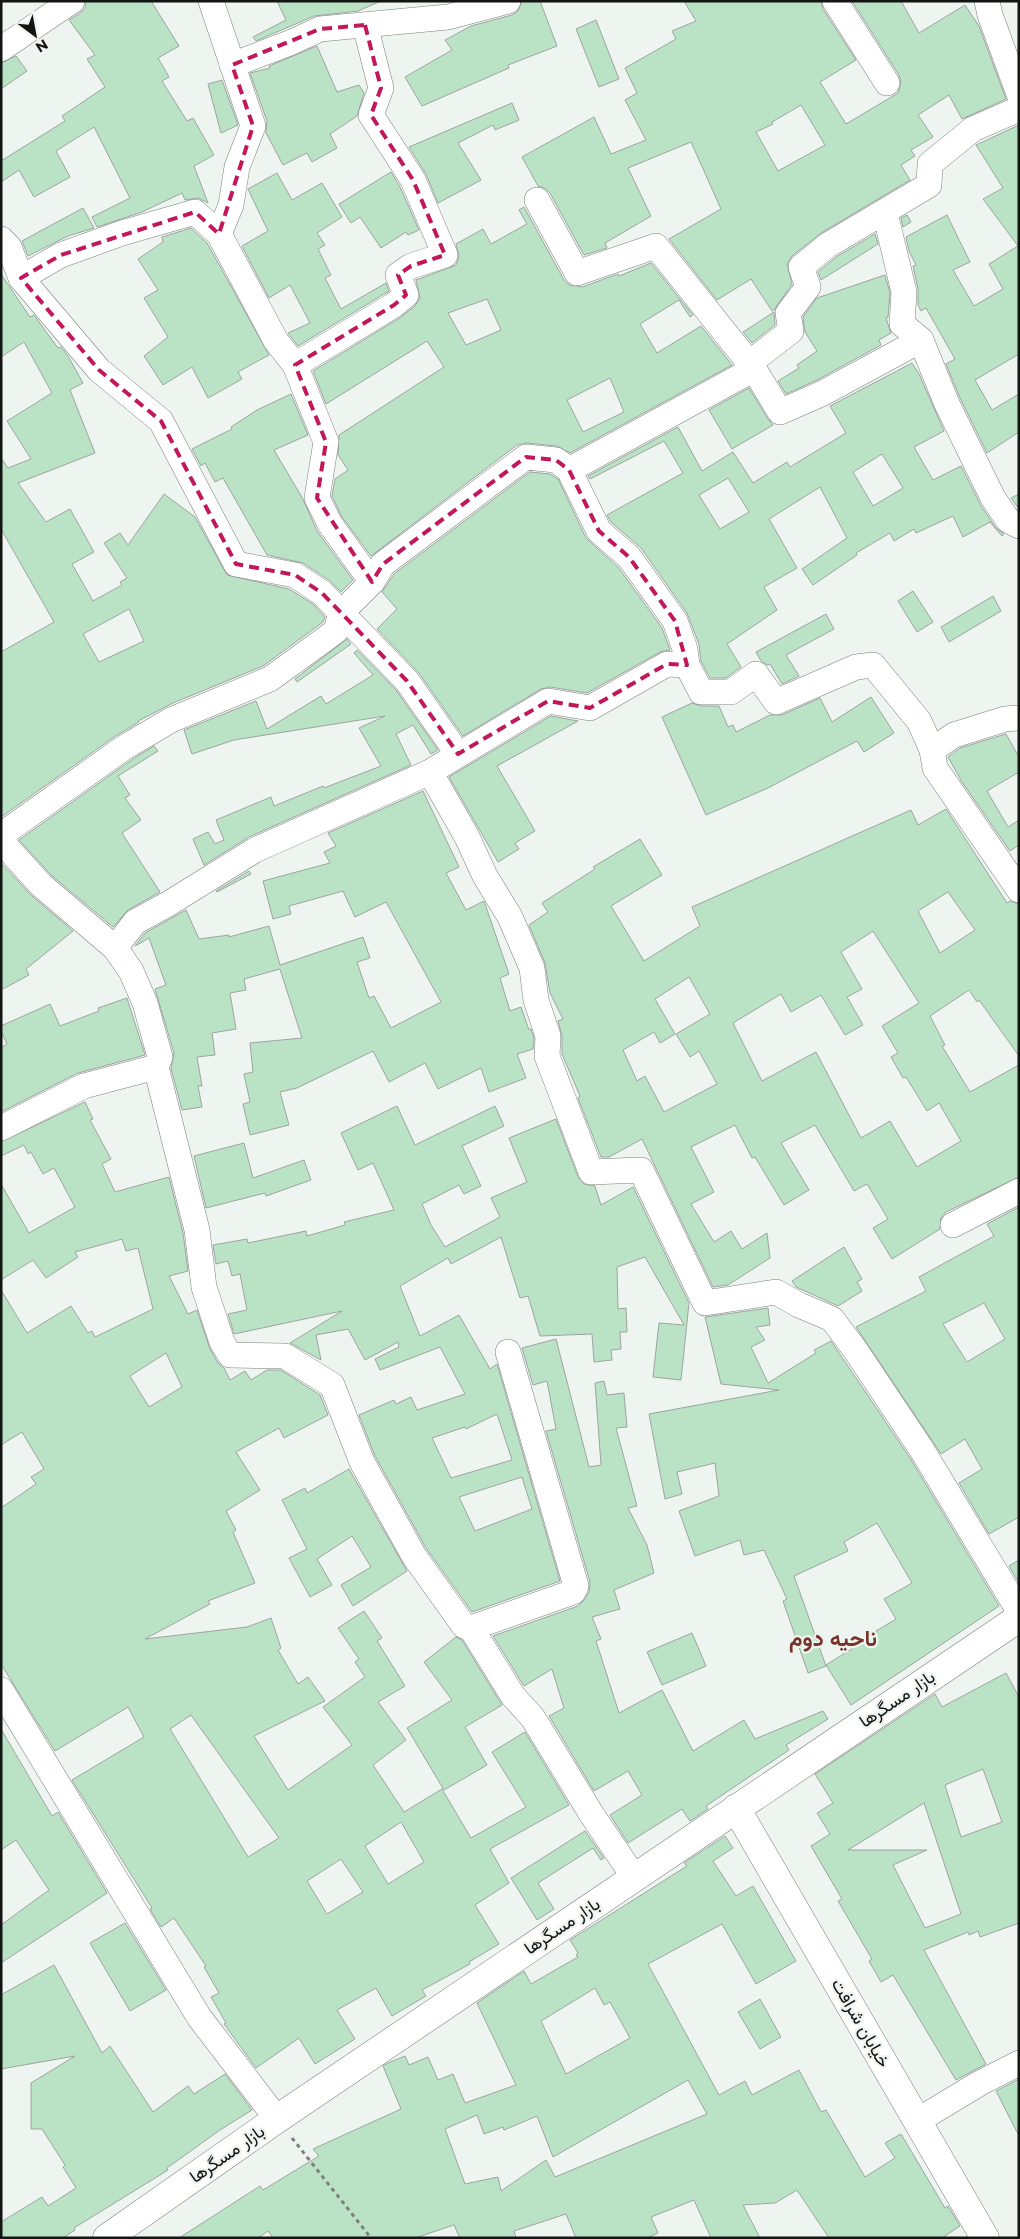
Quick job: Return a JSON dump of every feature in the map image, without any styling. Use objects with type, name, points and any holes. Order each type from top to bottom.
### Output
[{"type":"street","points":[[1,49],[72,1]]},
{"type":"street","points":[[210,1],[253,126],[237,167],[231,205],[219,234]]},
{"type":"street","points":[[232,65],[320,29],[448,17],[508,1]]},
{"type":"street","points":[[835,1],[887,83]]},
{"type":"street","points":[[987,1],[990,15],[1019,94]]},
{"type":"street","points":[[295,364],[394,306],[406,295],[398,275],[411,266],[445,255],[413,180],[371,116],[381,88],[365,25]]},
{"type":"street","points":[[754,369],[756,358],[790,331],[788,313],[808,287],[801,267],[828,245],[929,185],[930,164],[973,129],[1019,109]]},
{"type":"street","points":[[537,200],[577,273],[656,246],[754,369],[780,412],[823,392],[922,340]]},
{"type":"street","points":[[21,278],[61,255],[122,233],[195,212],[219,234],[276,341],[295,364],[326,442],[317,498],[330,524],[372,582]]},
{"type":"street","points":[[885,212],[904,292],[902,324],[922,340],[947,404],[993,498],[1008,520],[1019,526]]},
{"type":"street","points":[[1,239],[9,247],[21,278],[99,370],[161,421],[236,564],[295,575],[322,594],[407,681],[458,754]]},
{"type":"street","points":[[569,470],[754,369]]},
{"type":"street","points":[[1,835],[125,747],[171,720],[270,679],[336,631],[341,613],[372,582],[383,564],[526,458],[556,460],[569,470],[599,531],[628,558],[675,620],[686,649],[687,664],[701,692],[731,692],[756,674],[776,702],[856,667],[872,665],[919,721],[932,750],[935,768],[1019,890]]},
{"type":"street","points":[[115,948],[135,922],[255,850],[430,772],[548,701],[590,708],[667,664],[687,664]]},
{"type":"street","points":[[932,750],[954,734],[1019,718]]},
{"type":"street","points":[[430,772],[467,837],[485,876],[510,917],[532,968],[536,1000],[548,1036],[547,1056],[591,1172],[641,1170],[706,1304],[776,1292],[799,1305],[832,1319],[856,1351],[922,1450],[1019,1611]]},
{"type":"street","points":[[1,841],[41,885],[115,948],[131,971],[145,1002],[160,1057],[156,1067],[197,1230],[204,1287],[222,1342],[230,1355],[285,1356],[332,1385],[362,1462],[414,1556],[464,1626],[471,1628],[574,1592],[576,1586],[508,1352]]},
{"type":"street","points":[[1,1128],[84,1086],[156,1067]]},
{"type":"street","points":[[953,1225],[1019,1191]]},
{"type":"street","name":"بازار مسگرها","points":[[107,2238],[277,2119],[1019,1618]]},
{"type":"street","points":[[471,1628],[513,1696],[533,1718],[592,1815],[634,1877]]},
{"type":"street","points":[[1,1690],[200,2017],[277,2119]]},
{"type":"street","name":"خیابان شرافت","points":[[736,1808],[985,2238]]},
{"type":"street","points":[[917,2121],[980,2083],[1019,2063]]},
{"type":"path","points":[[277,2119],[370,2238]]},
{"type":"highlighted area","points":[[365,25],[381,88],[371,115],[413,180],[445,255],[411,266],[398,275],[406,295],[394,305],[295,365],[326,442],[317,498],[372,582],[383,564],[526,457],[556,460],[569,470],[599,531],[629,557],[675,621],[687,665],[667,664],[590,708],[548,701],[458,754],[407,681],[322,593],[295,575],[236,564],[161,421],[99,370],[21,278],[61,255],[195,212],[219,234],[253,126],[232,65],[320,29]]},
{"type":"building","points":[[86,1],[151,1],[179,46],[158,58],[169,77],[162,81],[187,121],[193,118],[214,155],[194,166],[208,203],[198,198],[185,200],[182,193],[142,212],[97,227],[92,217],[130,198],[94,127],[56,151],[70,177],[34,197],[19,170],[1,182],[1,161],[65,121],[62,116],[105,87],[87,59],[95,55],[69,20],[85,8]]},
{"type":"building","points":[[277,1],[381,1],[358,11],[314,16],[256,41],[253,37],[286,20]]},
{"type":"building","points":[[522,1],[540,1],[557,46],[508,65],[509,68],[422,106],[405,77],[452,50],[445,40],[471,26],[512,15],[518,11]]},
{"type":"building","points":[[684,1],[821,1],[823,9],[856,60],[820,82],[846,124],[898,93],[901,83],[899,75],[852,1],[901,1],[919,33],[965,5],[979,26],[1006,99],[962,119],[949,95],[918,115],[933,137],[911,150],[915,156],[901,165],[910,180],[821,233],[792,256],[787,264],[792,284],[774,310],[772,311],[751,279],[717,300],[669,239],[721,209],[691,142],[628,168],[651,216],[605,243],[607,248],[584,255],[550,193],[545,188],[538,186],[522,157],[594,117],[611,154],[646,140],[625,100],[637,93],[625,68],[676,39],[672,31],[696,21]],"holes":[[[801,105],[825,145],[778,171],[756,132],[773,124],[772,122]]]},
{"type":"building","points":[[596,20],[619,79],[599,87],[576,29]]},
{"type":"building","points":[[317,46],[337,92],[359,85],[364,93],[357,116],[330,134],[337,148],[312,162],[307,153],[283,165],[266,133],[267,121],[250,73],[270,68],[269,66]]},
{"type":"building","points":[[16,56],[27,71],[1,89],[1,63]]},
{"type":"building","points":[[222,80],[238,125],[221,133],[208,84]]},
{"type":"building","points":[[512,103],[519,120],[495,130],[493,125],[458,143],[481,180],[438,203],[426,174],[409,147]]},
{"type":"building","points":[[1019,125],[1019,354],[975,380],[992,410],[1019,394],[1019,432],[987,453],[960,398],[946,364],[955,359],[926,308],[921,311],[918,305],[918,289],[913,266],[916,265],[909,251],[906,237],[947,215],[970,262],[953,270],[974,306],[1003,289],[989,264],[1018,246],[983,199],[1003,188],[976,145]]},
{"type":"building","points":[[391,172],[400,187],[419,230],[408,235],[406,232],[381,248],[360,217],[351,223],[339,204]]},
{"type":"building","points":[[277,173],[292,200],[322,183],[342,217],[317,233],[325,245],[318,249],[331,275],[325,278],[341,309],[386,283],[389,291],[298,346],[288,333],[310,323],[290,285],[269,298],[242,246],[268,231],[248,189]]},
{"type":"building","points":[[524,207],[564,280],[569,285],[582,287],[618,274],[619,276],[651,263],[693,315],[690,317],[679,300],[640,324],[657,353],[701,326],[732,365],[570,453],[557,446],[527,443],[517,445],[371,556],[342,517],[332,496],[335,479],[348,470],[338,455],[339,435],[444,367],[427,341],[326,404],[313,371],[401,317],[415,306],[420,298],[416,280],[456,265],[459,257],[456,244],[483,229],[491,244],[527,224],[519,210]],"holes":[[[487,299],[501,330],[466,345],[448,313]],[[610,378],[624,412],[583,432],[567,400]]]},
{"type":"building","points":[[83,208],[94,228],[68,236],[28,256],[22,241]]},
{"type":"building","points":[[907,215],[911,222],[903,227],[901,218]]},
{"type":"building","points":[[191,228],[207,243],[269,355],[238,372],[242,379],[208,398],[192,367],[163,385],[144,356],[168,337],[144,298],[158,290],[138,259],[163,242],[162,237]]},
{"type":"building","points":[[875,234],[878,244],[821,280],[818,272],[836,257]]},
{"type":"building","points":[[1,274],[30,317],[34,315],[58,348],[61,347],[68,356],[83,383],[70,390],[95,453],[18,483],[46,522],[70,509],[94,552],[72,564],[93,601],[122,585],[120,582],[127,578],[104,543],[120,533],[128,545],[164,494],[195,517],[227,575],[289,589],[313,604],[325,617],[323,622],[263,666],[173,703],[138,721],[1,817],[1,652],[54,622],[1,529],[1,458],[8,468],[31,459],[7,421],[52,393],[24,342],[1,357]],"holes":[[[129,609],[144,641],[99,662],[83,634]]]},
{"type":"building","points":[[885,275],[890,293],[888,317],[886,318],[891,333],[879,340],[881,345],[817,380],[786,394],[778,381],[799,368],[797,365],[817,351],[805,332],[803,317],[817,298]]},
{"type":"building","points":[[774,312],[775,325],[752,343],[743,332]]},
{"type":"building","points":[[912,363],[919,374],[944,431],[914,447],[933,480],[961,466],[981,506],[996,528],[1004,534],[1002,536],[990,522],[963,537],[953,516],[916,533],[914,529],[894,541],[890,533],[856,553],[857,555],[813,585],[802,569],[847,538],[820,487],[769,519],[797,568],[764,587],[777,610],[727,644],[741,667],[726,678],[710,678],[701,661],[699,644],[687,613],[641,548],[611,522],[607,515],[683,473],[664,441],[590,479],[588,476],[678,427],[702,471],[733,452],[753,483],[787,462],[790,467],[846,433],[830,406]],"holes":[[[882,454],[903,488],[873,506],[853,472]],[[728,478],[749,512],[720,529],[699,495]]]},
{"type":"building","points":[[749,388],[773,425],[732,449],[709,410]]},
{"type":"building","points":[[291,394],[308,435],[274,450],[303,499],[317,531],[353,580],[341,592],[330,581],[303,563],[267,555],[223,478],[215,482],[205,463],[201,466],[192,449],[232,429],[231,427],[257,410]]},
{"type":"building","points":[[530,472],[550,474],[558,479],[586,538],[618,567],[662,628],[670,650],[660,652],[587,693],[550,687],[541,689],[463,736],[419,673],[377,629],[397,609],[382,592],[394,574]]},
{"type":"building","points":[[1019,494],[1019,509],[1011,498]]},
{"type":"building","points":[[913,591],[933,622],[917,632],[898,601]]},
{"type":"building","points":[[993,596],[1001,611],[949,642],[941,627]]},
{"type":"building","points":[[826,614],[834,629],[786,655],[799,676],[782,684],[770,664],[767,665],[761,661],[756,652]]},
{"type":"building","points":[[347,639],[351,644],[297,682],[295,679]]},
{"type":"building","points":[[357,650],[396,690],[438,750],[431,754],[413,725],[396,734],[411,765],[249,837],[204,865],[193,839],[208,832],[215,844],[224,840],[216,820],[271,797],[274,806],[323,786],[324,788],[381,766],[359,728],[385,716],[234,740],[192,754],[184,730],[256,701],[267,729],[321,696],[326,704],[373,675],[354,653]]},
{"type":"building","points":[[871,697],[894,733],[864,752],[857,741],[768,788],[706,815],[662,717],[692,703],[701,706],[719,706],[728,727],[733,725],[736,732],[770,715],[782,715],[820,698],[832,722]]},
{"type":"building","points":[[551,716],[578,721],[497,766],[535,831],[515,843],[519,849],[498,862],[449,777]]},
{"type":"building","points":[[1006,734],[1019,757],[1019,772],[987,791],[1008,827],[1019,820],[1019,845],[1010,851],[962,782],[948,757],[960,748]]},
{"type":"building","points":[[154,746],[158,751],[118,776],[130,795],[125,798],[141,820],[122,833],[160,892],[128,910],[113,927],[51,875],[19,840]]},
{"type":"building","points":[[423,791],[459,867],[446,873],[466,910],[484,901],[509,974],[500,978],[510,1011],[521,1007],[529,1030],[531,1029],[534,1038],[533,1049],[517,1054],[526,1078],[489,1092],[481,1068],[438,1089],[425,1063],[389,1082],[373,1051],[297,1088],[280,1092],[289,1125],[250,1135],[243,1104],[250,1102],[244,1074],[253,1072],[250,1043],[302,1038],[280,969],[244,979],[246,990],[230,993],[236,1029],[212,1033],[215,1055],[197,1057],[202,1086],[198,1086],[202,1107],[182,1110],[171,1068],[174,1053],[155,989],[166,985],[149,938],[135,946],[145,933],[186,910],[199,939],[229,935],[229,937],[269,926],[280,965],[363,937],[370,958],[357,962],[369,998],[374,996],[391,1028],[441,1002],[386,902],[355,917],[343,891],[289,906],[291,914],[273,919],[263,881],[330,863],[324,852],[336,846],[328,833]]},
{"type":"building","points":[[946,809],[1007,903],[1010,901],[1019,904],[1019,1056],[979,1000],[977,1002],[969,990],[930,1016],[945,1045],[942,1046],[970,1092],[1019,1065],[1019,1177],[946,1212],[941,1218],[940,1229],[892,1259],[873,1228],[888,1219],[867,1184],[854,1191],[815,1125],[781,1143],[809,1190],[784,1205],[755,1157],[752,1158],[735,1125],[691,1147],[714,1192],[691,1204],[714,1242],[731,1231],[742,1249],[767,1233],[770,1258],[728,1285],[713,1287],[642,1139],[609,1157],[601,1157],[578,1098],[580,1096],[562,1054],[562,1036],[558,1021],[563,1019],[550,993],[545,963],[529,925],[548,912],[542,903],[595,869],[593,867],[640,839],[662,875],[611,906],[644,961],[700,926],[692,907],[911,810],[918,825]],"holes":[[[948,892],[975,930],[940,953],[918,911]],[[873,931],[919,1003],[882,1026],[898,1053],[891,1057],[903,1078],[906,1077],[927,1111],[939,1103],[961,1141],[917,1167],[890,1121],[861,1138],[816,1052],[762,1081],[733,1023],[781,994],[791,1012],[821,995],[845,1035],[863,1025],[847,997],[862,989],[841,952]],[[689,977],[710,1014],[676,1034],[690,1057],[699,1051],[717,1084],[664,1112],[645,1076],[637,1081],[623,1050],[654,1032],[660,1043],[675,1034],[655,999]]]},
{"type":"building","points":[[1,863],[32,896],[73,931],[26,969],[29,975],[1,990]]},
{"type":"building","points":[[249,871],[251,874],[216,891]]},
{"type":"building","points":[[127,998],[145,1055],[78,1073],[1,1112],[1,1048],[7,1044],[1,1031],[1,1026],[50,1004],[60,1026],[99,1011],[98,1008]]},
{"type":"building","points":[[85,1102],[93,1119],[90,1120],[111,1159],[102,1164],[115,1192],[169,1177],[183,1233],[188,1271],[169,1276],[188,1314],[197,1310],[210,1349],[230,1380],[245,1371],[251,1380],[267,1370],[281,1370],[320,1395],[328,1415],[284,1438],[279,1428],[236,1452],[260,1490],[226,1511],[236,1530],[233,1532],[255,1583],[208,1601],[210,1604],[145,1639],[247,1627],[271,1618],[281,1648],[278,1650],[298,1684],[308,1677],[325,1701],[254,1736],[288,1790],[352,1745],[323,1707],[365,1677],[355,1662],[359,1659],[338,1628],[364,1611],[382,1638],[377,1641],[405,1686],[378,1702],[406,1740],[373,1765],[404,1812],[442,1789],[471,1838],[526,1807],[492,1752],[525,1732],[569,1805],[490,1849],[509,1883],[475,1905],[499,1944],[469,1962],[470,1964],[422,1990],[426,1996],[392,2016],[376,1988],[337,2010],[355,2039],[315,2064],[299,2038],[256,2068],[224,2024],[226,2023],[211,1997],[219,1993],[204,1967],[206,1966],[174,1918],[161,1927],[150,1909],[152,1908],[72,1780],[144,1737],[128,1707],[55,1751],[1,1664],[1,1508],[36,1484],[31,1477],[44,1469],[22,1432],[1,1445],[1,1290],[27,1333],[71,1306],[88,1333],[92,1331],[95,1337],[153,1309],[138,1248],[126,1251],[122,1239],[75,1252],[78,1257],[46,1278],[33,1260],[1,1280],[1,1184],[29,1233],[75,1207],[54,1168],[43,1174],[31,1152],[28,1154],[24,1145],[1,1156],[1,1142]],"holes":[[[166,1353],[182,1387],[149,1407],[130,1376]],[[191,1715],[279,1838],[248,1857],[170,1729]],[[401,1822],[424,1862],[388,1884],[365,1846]],[[341,1859],[363,1892],[327,1914],[307,1881]]]},
{"type":"building","points":[[397,1106],[415,1145],[495,1106],[504,1126],[462,1146],[481,1186],[464,1194],[459,1185],[422,1204],[431,1225],[445,1247],[500,1217],[491,1198],[527,1182],[509,1138],[556,1119],[578,1177],[584,1184],[595,1186],[601,1205],[633,1187],[689,1303],[681,1380],[653,1377],[659,1323],[684,1325],[645,1257],[617,1267],[618,1309],[626,1308],[627,1332],[620,1332],[621,1349],[611,1350],[612,1360],[594,1362],[592,1334],[540,1336],[528,1296],[520,1298],[501,1237],[451,1264],[448,1258],[400,1286],[420,1336],[459,1315],[490,1369],[497,1364],[560,1581],[472,1612],[426,1548],[375,1456],[359,1415],[394,1400],[396,1404],[411,1397],[417,1410],[465,1394],[440,1347],[380,1370],[375,1359],[399,1347],[398,1342],[365,1360],[348,1329],[316,1335],[321,1360],[290,1343],[342,1311],[234,1334],[228,1314],[247,1310],[240,1274],[232,1276],[228,1261],[216,1264],[213,1245],[247,1239],[248,1243],[306,1231],[307,1236],[345,1225],[344,1222],[394,1210],[373,1163],[358,1170],[341,1133]],"holes":[[[497,1414],[512,1460],[451,1478],[432,1438],[465,1427],[466,1429]],[[522,1477],[532,1509],[475,1531],[459,1497]]]},
{"type":"building","points":[[244,1143],[253,1178],[304,1160],[311,1180],[266,1196],[265,1193],[206,1208],[194,1156]]},
{"type":"building","points":[[1019,1207],[1019,1517],[989,1534],[959,1483],[982,1469],[965,1439],[941,1454],[856,1327],[926,1291],[919,1277],[994,1236],[987,1224]],"holes":[[[984,1303],[1005,1339],[967,1362],[943,1324]]]},
{"type":"building","points":[[844,1247],[862,1279],[857,1282],[862,1291],[838,1306],[796,1287],[792,1281]]},
{"type":"building","points":[[768,1308],[770,1325],[756,1327],[765,1340],[751,1347],[768,1383],[816,1353],[814,1350],[831,1341],[910,1458],[999,1606],[851,1705],[826,1665],[896,1619],[884,1599],[912,1583],[877,1523],[844,1542],[848,1551],[794,1576],[826,1666],[808,1673],[783,1601],[787,1599],[764,1550],[744,1555],[740,1540],[695,1556],[679,1511],[719,1496],[715,1463],[677,1472],[682,1494],[665,1499],[649,1414],[779,1390],[721,1384],[705,1317]]},
{"type":"building","points":[[556,1339],[589,1467],[601,1465],[595,1383],[604,1381],[607,1395],[624,1393],[627,1427],[616,1428],[637,1506],[628,1508],[647,1545],[654,1573],[614,1590],[620,1609],[592,1617],[601,1639],[596,1641],[619,1713],[662,1690],[693,1751],[744,1720],[755,1739],[823,1711],[828,1719],[786,1745],[789,1750],[706,1806],[708,1809],[690,1821],[682,1809],[628,1843],[610,1815],[642,1795],[628,1771],[594,1791],[549,1716],[564,1708],[552,1669],[524,1686],[493,1636],[578,1606],[589,1592],[590,1582],[546,1431],[556,1429],[547,1381],[533,1385],[522,1348]]},
{"type":"building","points":[[349,1469],[407,1571],[353,1606],[341,1585],[371,1567],[352,1536],[317,1559],[332,1585],[310,1597],[289,1558],[307,1549],[282,1500],[305,1488],[307,1493]]},
{"type":"building","points":[[1019,1560],[1019,1583],[1009,1566]]},
{"type":"building","points":[[692,1633],[706,1666],[662,1685],[647,1652]]},
{"type":"building","points":[[456,1637],[462,1640],[502,1705],[465,1727],[487,1765],[444,1790],[407,1728],[452,1700],[424,1662]]},
{"type":"building","points":[[1006,1673],[1019,1697],[1019,1923],[980,1937],[978,1931],[969,1935],[968,1932],[924,1950],[986,2064],[956,2080],[893,1975],[881,1982],[869,1961],[872,1959],[838,1901],[842,1899],[811,1846],[830,1834],[817,1813],[833,1803],[815,1774],[935,1694],[942,1707]],"holes":[[[983,1769],[1002,1822],[961,1837],[945,1785]],[[924,1803],[961,1914],[925,1928],[893,1865],[927,1850],[848,1850]]]},
{"type":"building","points":[[1,1729],[52,1816],[58,1812],[107,1893],[1,1963],[1,1925],[49,1890],[16,1840],[1,1850]]},
{"type":"building","points":[[585,1831],[604,1858],[601,1860],[593,1848],[538,1883],[554,1909],[537,1920],[511,1878]]},
{"type":"building","points":[[725,1836],[733,1848],[713,1861],[736,1896],[753,1886],[796,1961],[756,1984],[722,1924],[648,1964],[719,2095],[745,2081],[752,2095],[799,2070],[821,2112],[826,2110],[865,2177],[895,2158],[885,2143],[901,2134],[945,2208],[948,2206],[960,2226],[942,2238],[829,2238],[797,2190],[775,2203],[743,2205],[760,2238],[711,2238],[694,2200],[651,2217],[658,2233],[647,2238],[576,2238],[566,2214],[514,2231],[516,2238],[460,2238],[454,2225],[415,2238],[273,2238],[268,2231],[258,2238],[179,2238],[260,2186],[263,2190],[319,2156],[313,2149],[401,2109],[383,2066],[388,2063],[405,2056],[409,2065],[428,2057],[438,2080],[453,2074],[465,2103],[516,2085],[477,2003],[524,1971],[531,1984],[578,1957],[576,1955],[578,1953],[570,1940],[687,1866],[684,1863]],"holes":[[[595,1988],[604,2005],[610,2002],[630,2038],[566,2074],[541,2021]],[[688,2080],[707,2114],[555,2177],[546,2160],[501,2191],[498,2177],[465,2184],[445,2129],[477,2115],[484,2134],[503,2127],[504,2130],[537,2116],[553,2157]]]},
{"type":"building","points":[[125,1923],[166,1990],[130,2011],[90,1943]]},
{"type":"building","points":[[54,1965],[102,2053],[110,2046],[153,2112],[188,2086],[194,2094],[225,2074],[252,2110],[220,2130],[167,2168],[168,2170],[74,2228],[75,2230],[63,2238],[1,2238],[1,2222],[42,2197],[48,2206],[76,2188],[63,2167],[65,2165],[42,2129],[31,2129],[31,2083],[75,2056],[1,2069],[1,1995]]},
{"type":"building","points":[[760,1999],[781,2037],[760,2049],[738,2012]]},
{"type":"building","points":[[1019,2079],[1019,2136],[996,2091]]},
{"type":"district","name":"ناحیه دوم","points":[[833,1638]]}]
